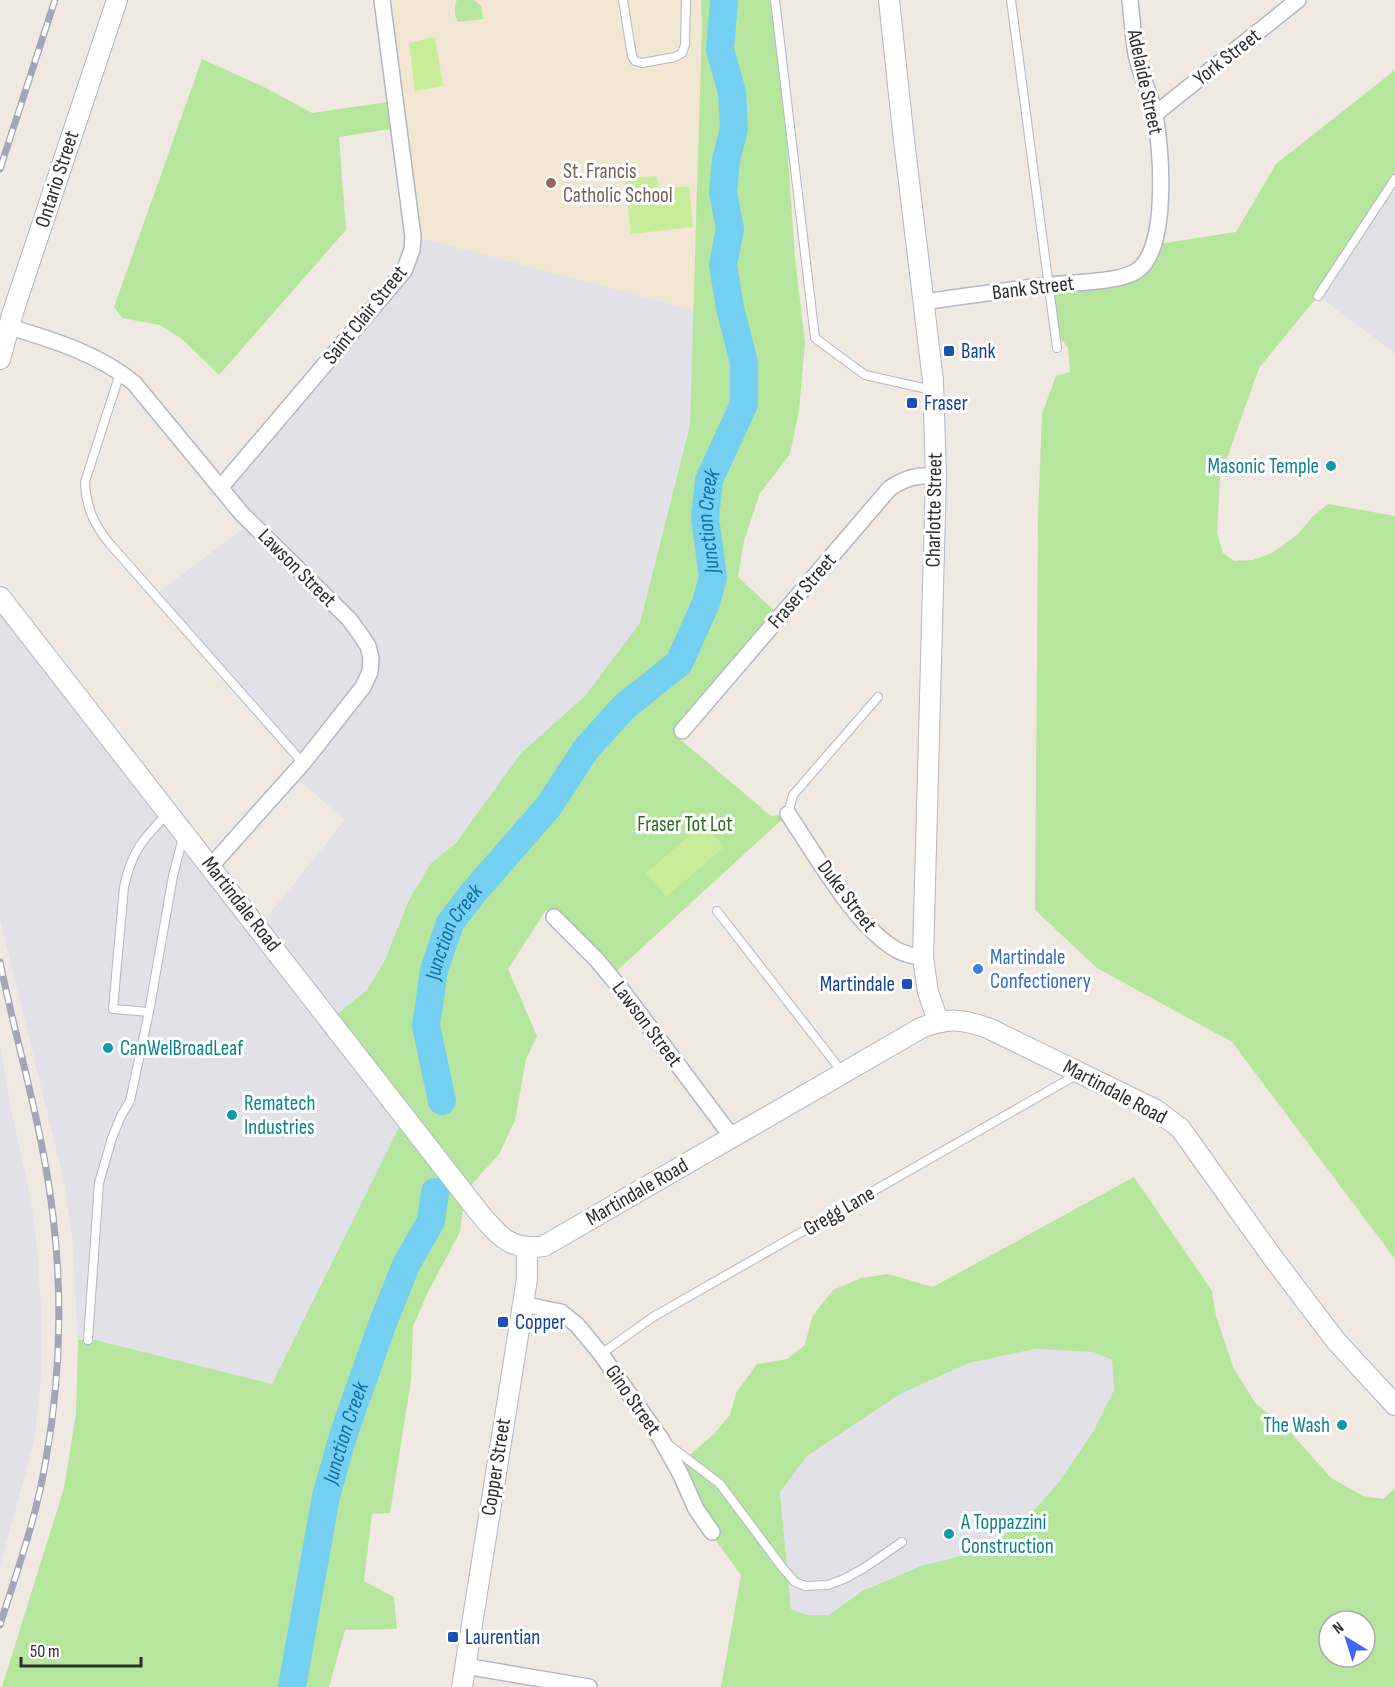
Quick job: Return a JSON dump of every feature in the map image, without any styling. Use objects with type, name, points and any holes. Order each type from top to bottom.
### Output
[{"type":"street","name":"Ontario Street","points":[[0,359],[117,0]]},
{"type":"street","name":"Saint Clair Street","points":[[220,488],[404,271],[412,250],[413,237],[382,0]]},
{"type":"street","name":"Charlotte Street","points":[[889,0],[933,390],[936,476],[923,958],[928,992],[938,1021]]},
{"type":"street","name":"Adelaide Street","points":[[1130,0],[1137,56],[1155,114],[1161,215],[1154,245],[1146,262],[1140,268]]},
{"type":"street","name":"York Street","points":[[1155,114],[1298,0]]},
{"type":"street","name":"Bank Street","points":[[923,302],[1117,278],[1140,268]]},
{"type":"street","name":"Lawson Street","points":[[10,327],[79,351],[120,372],[134,383],[220,488],[270,543],[348,619],[370,652],[370,672],[363,687],[303,763],[211,866]]},
{"type":"street","name":"Fraser Street","points":[[682,731],[889,489],[908,478],[936,476]]},
{"type":"street","name":"Martindale Road","points":[[0,597],[490,1225],[512,1245],[544,1246],[921,1028],[938,1021],[955,1019],[972,1022],[1156,1110],[1180,1128],[1335,1341],[1395,1405]]},
{"type":"street","name":"Duke Street","points":[[788,814],[851,907],[873,933],[901,952],[923,958]]},
{"type":"street","name":"Lawson Street","points":[[554,917],[597,960],[621,989],[732,1137]]},
{"type":"street","name":"Copper Street","points":[[462,1687],[527,1279],[526,1247]]},
{"type":"street","name":"Gino Street","points":[[522,1304],[561,1312],[577,1325],[601,1354],[661,1439],[696,1509],[712,1532]]},
{"type":"street","points":[[465,1666],[589,1687]]},
{"type":"lane","points":[[623,0],[632,56],[635,61],[642,63],[675,57],[682,52],[685,45],[686,0]]},
{"type":"lane","points":[[775,0],[815,338],[865,375],[933,390]]},
{"type":"lane","points":[[1011,0],[1057,348]]},
{"type":"lane","points":[[1318,296],[1395,179]]},
{"type":"lane","points":[[120,372],[85,482],[85,498],[94,521],[110,544],[303,763]]},
{"type":"lane","points":[[788,814],[793,795],[878,697]]},
{"type":"lane","points":[[149,1012],[112,1009],[124,887],[134,853],[143,839],[169,812]]},
{"type":"lane","points":[[88,1340],[99,1183],[112,1138],[130,1101],[149,1012],[172,876],[185,832]]},
{"type":"lane","points":[[717,911],[843,1073]]},
{"type":"lane","name":"Gregg Lane","points":[[601,1354],[653,1317],[1079,1073]]},
{"type":"lane","points":[[661,1439],[720,1484],[795,1582],[806,1586],[828,1585],[844,1579],[902,1542]]},
{"type":"shaded area","name":"St. Francis Catholic School","points":[[380,0],[701,0],[694,310],[411,237]]},
{"type":"shaded area","points":[[1395,178],[1395,353],[1318,296]]},
{"type":"shaded area","points":[[411,237],[694,310],[690,425],[640,623],[585,696],[521,753],[456,843],[430,864],[408,902],[385,960],[367,990],[332,1018],[405,1115],[272,1385],[95,1340],[78,1340],[72,1236],[64,1181],[0,920],[0,597],[260,926],[345,820],[292,774],[301,763],[154,596],[251,522],[221,486],[403,270]]},
{"type":"shaded area","points":[[0,1047],[31,1200],[38,1256],[42,1328],[40,1392],[34,1442],[0,1566]]},
{"type":"shaded area","points":[[1035,1349],[1093,1352],[1112,1360],[1114,1390],[1094,1430],[1059,1482],[1023,1524],[977,1552],[921,1566],[862,1590],[829,1615],[806,1615],[791,1609],[780,1492],[807,1456],[900,1394],[969,1363]]},
{"type":"green space","points":[[457,0],[474,0],[481,6],[483,19],[458,22],[455,11]]},
{"type":"green space","name":"Fraser Tot Lot","points":[[701,0],[770,0],[787,143],[795,258],[805,343],[799,410],[790,454],[760,493],[744,541],[738,577],[779,615],[676,736],[771,816],[789,813],[610,977],[546,910],[508,969],[537,1036],[526,1059],[515,1120],[499,1154],[465,1192],[460,1232],[413,1326],[411,1380],[390,1513],[372,1514],[364,1581],[394,1597],[397,1629],[345,1630],[329,1687],[2,1687],[64,1488],[76,1413],[78,1340],[95,1340],[272,1384],[405,1115],[332,1018],[367,990],[385,960],[408,902],[430,864],[456,843],[521,753],[585,696],[640,623],[690,425]]},
{"type":"green space","points":[[435,37],[443,86],[415,91],[409,43]]},
{"type":"green space","points":[[202,59],[266,88],[312,113],[394,101],[397,128],[339,137],[346,230],[219,375],[182,339],[160,325],[122,318],[114,307]]},
{"type":"green space","points":[[1395,70],[1395,178],[1318,296],[1259,368],[1220,478],[1217,533],[1223,553],[1234,561],[1253,560],[1272,553],[1298,534],[1312,517],[1328,504],[1395,516],[1395,1259],[1232,1042],[1097,968],[1035,910],[1038,517],[1042,414],[1056,376],[1070,372],[1068,348],[1053,327],[1046,284],[1134,271],[1152,245],[1236,232],[1276,164]]},
{"type":"green space","points":[[657,176],[659,189],[689,186],[693,227],[631,234],[625,179]]},
{"type":"green space","points":[[704,823],[724,847],[666,897],[646,873]]},
{"type":"green space","points":[[1134,1177],[1212,1291],[1216,1316],[1234,1369],[1256,1404],[1284,1425],[1331,1478],[1363,1496],[1383,1499],[1395,1488],[1395,1687],[721,1687],[741,1575],[703,1523],[661,1440],[685,1459],[714,1434],[730,1415],[736,1393],[757,1364],[787,1359],[805,1345],[812,1317],[833,1290],[861,1278],[888,1274],[933,1287]],"holes":[[[1035,1349],[1093,1352],[1112,1360],[1114,1390],[1094,1430],[1059,1482],[1022,1524],[977,1552],[921,1566],[862,1591],[829,1615],[806,1615],[791,1609],[780,1492],[807,1456],[900,1394],[969,1363]]]},
{"type":"waterway","name":"Junction Creek","points":[[442,1101],[426,1026],[434,970],[450,923],[548,807],[586,749],[624,707],[679,663],[706,603],[713,577],[705,518],[709,480],[744,404],[744,363],[730,308],[723,265],[730,229],[723,192],[726,160],[734,129],[732,92],[720,50],[724,0]]},
{"type":"waterway","name":"Junction Creek","points":[[292,1687],[326,1496],[344,1433],[406,1265],[431,1221],[435,1192]]},
{"type":"railway","points":[[0,169],[55,0]]},
{"type":"railway","points":[[0,962],[44,1157],[55,1233],[59,1308],[56,1383],[42,1480],[26,1543],[0,1625]]},
{"type":"place","name":"St. Francis Catholic School","points":[[551,183]]},
{"type":"place","name":"Bank","points":[[949,351]]},
{"type":"place","name":"Fraser","points":[[912,403]]},
{"type":"place","name":"Masonic Temple","points":[[1331,466]]},
{"type":"place","name":"Martindale Confectionery","points":[[978,969]]},
{"type":"place","name":"Martindale","points":[[907,984]]},
{"type":"place","name":"CanWelBroadLeaf","points":[[108,1048]]},
{"type":"place","name":"Rematech Industries","points":[[232,1115]]},
{"type":"place","name":"Copper","points":[[503,1322]]},
{"type":"place","name":"The Wash","points":[[1342,1425]]},
{"type":"place","name":"A Toppazzini Construction","points":[[949,1534]]},
{"type":"place","name":"Laurentian","points":[[453,1637]]}]
